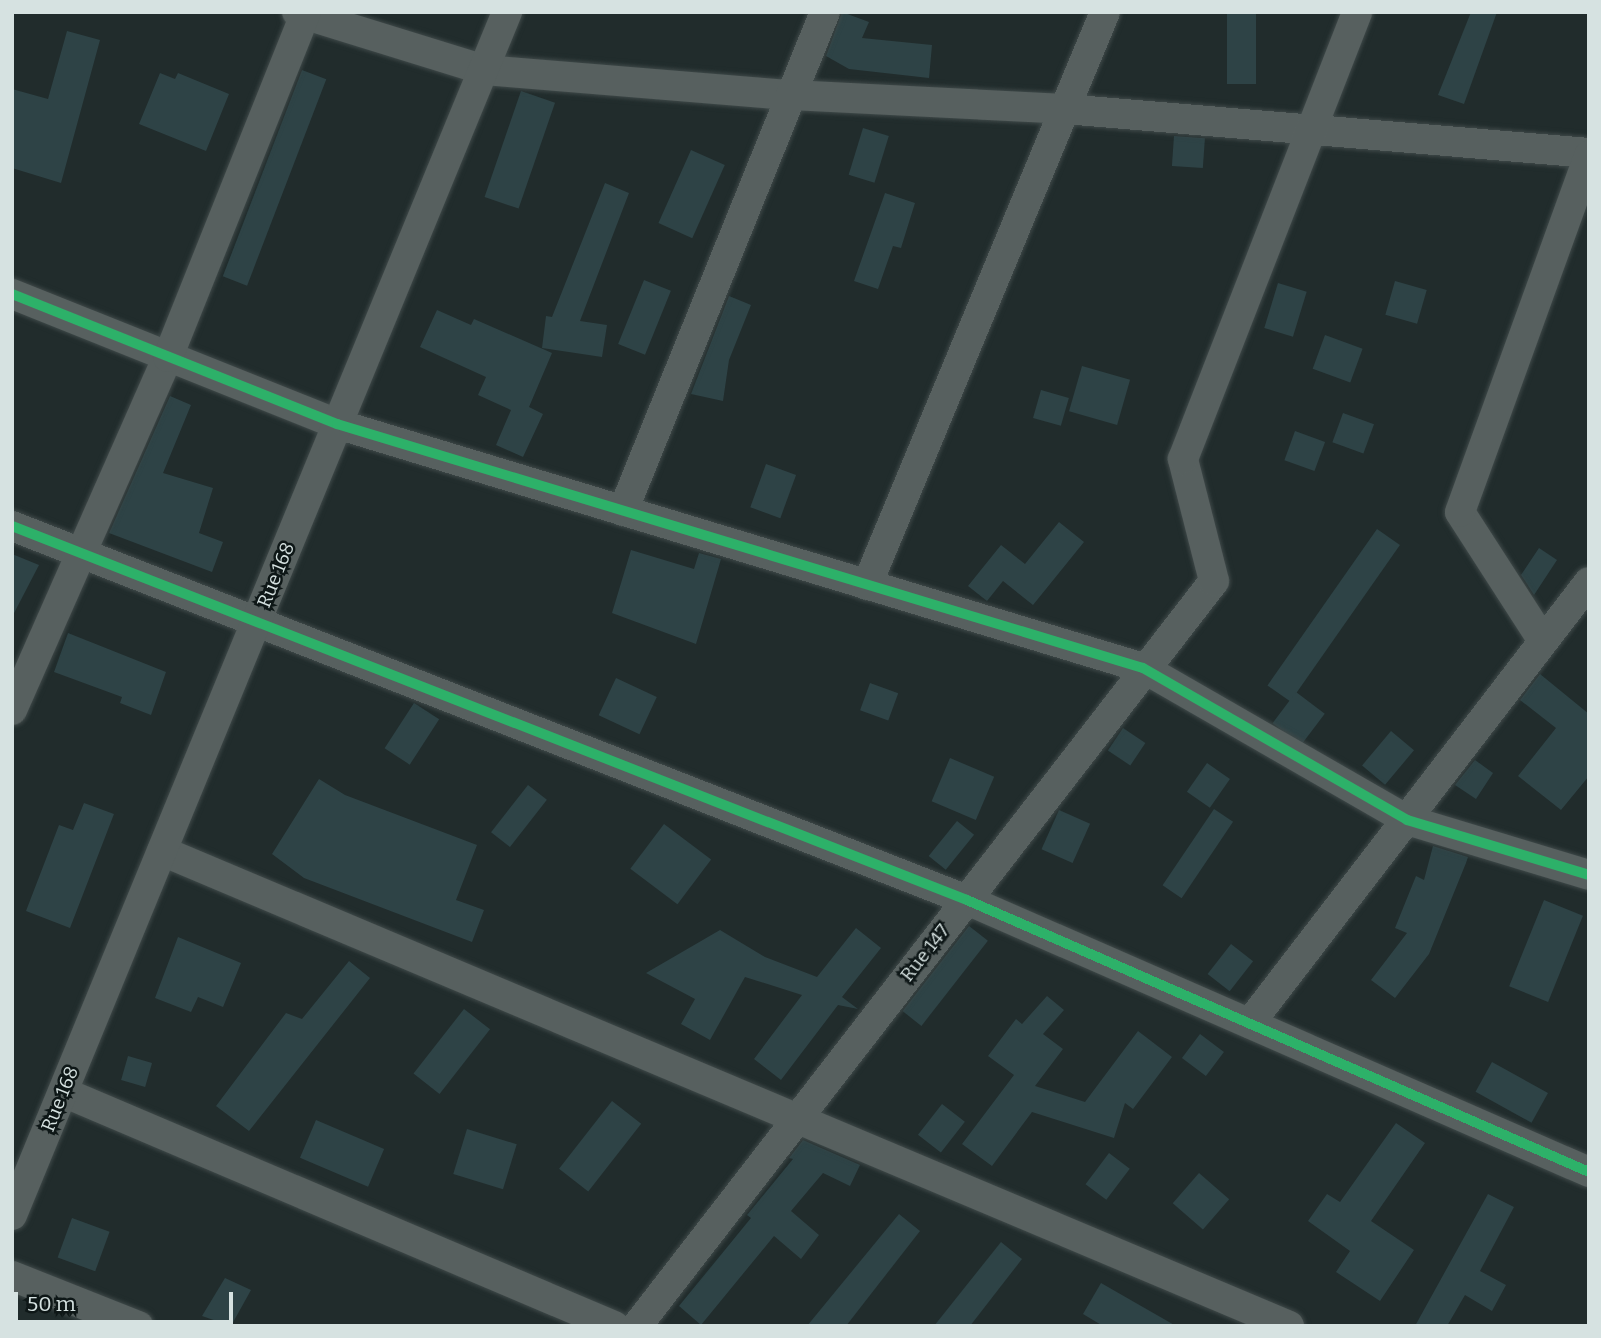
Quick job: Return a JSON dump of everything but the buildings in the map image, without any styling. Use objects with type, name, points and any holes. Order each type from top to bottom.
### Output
[{"type":"street","name":"Rue 168","points":[[12,1215],[507,12]]},
{"type":"street","points":[[623,511],[825,12]]},
{"type":"street","points":[[867,585],[1104,12]]},
{"type":"street","points":[[1311,132],[1357,12]]},
{"type":"street","points":[[12,710],[168,357],[303,13],[484,70],[791,95],[1065,110],[1589,154],[1460,512],[1544,641]]},
{"type":"street","name":"Rue 147","points":[[637,1326],[1143,668],[1214,581],[1183,459],[1311,132]]},
{"type":"street","points":[[12,294],[337,424],[1143,668],[1407,820],[1589,875]]},
{"type":"street","points":[[12,526],[967,900],[1589,1172]]},
{"type":"street","points":[[1250,1023],[1589,582]]},
{"type":"street","points":[[162,851],[1289,1326]]},
{"type":"street","points":[[63,1092],[614,1326]]},
{"type":"street","points":[[12,1276],[138,1326]]},
{"type":"cycle path","points":[[12,294],[337,424],[1143,668],[1407,820],[1589,875]]},
{"type":"cycle path","points":[[12,526],[967,900],[1589,1172]]}]
